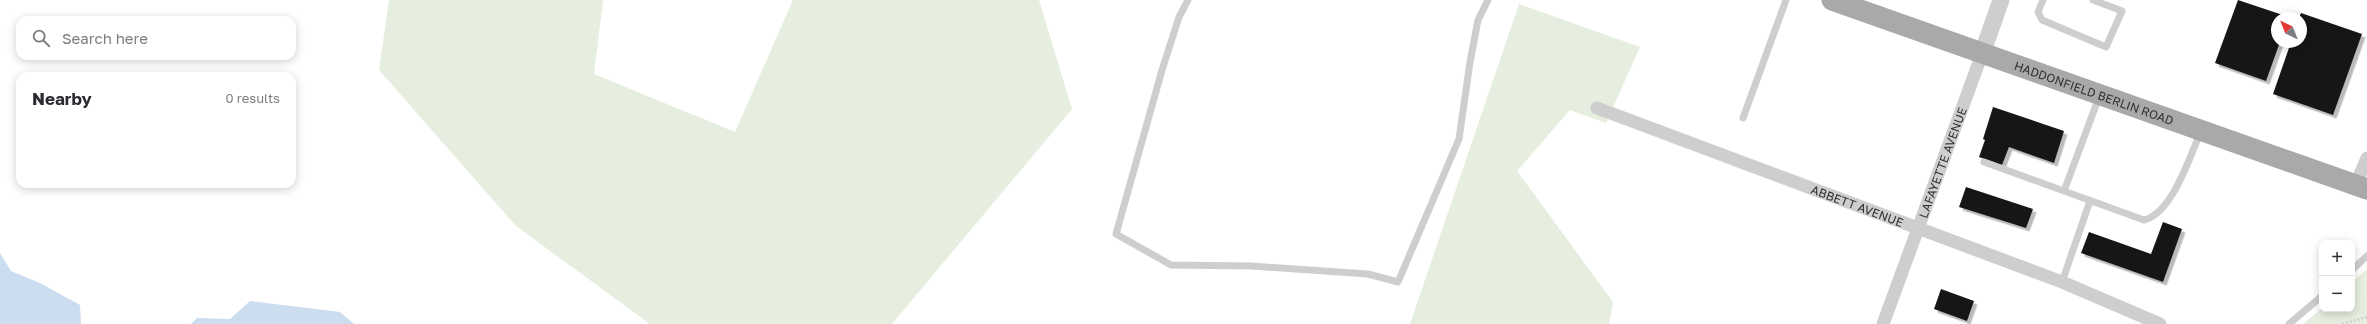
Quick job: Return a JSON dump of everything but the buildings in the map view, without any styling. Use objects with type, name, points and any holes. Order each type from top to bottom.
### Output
[{"type":"main road","name":"HADDONFIELD BERLIN ROAD","points":[[1832,0],[1982,54],[2362,186]]},
{"type":"street","name":"LAFAYETTE AVENUE","points":[[1883,324],[2001,0]]},
{"type":"street","name":"ABBETT AVENUE","points":[[1598,108],[2062,282],[2160,324]]},
{"type":"street","points":[[2362,186],[2367,158]]},
{"type":"lane","points":[[1188,0],[1179,17],[1162,70],[1116,234],[1171,265],[1251,266],[1368,274],[1398,282],[1460,140],[1470,62],[1478,20],[1488,0]]},
{"type":"lane","points":[[1743,118],[1786,0]]},
{"type":"lane","points":[[2042,0],[2038,12],[2042,20],[2106,47],[2122,10],[2093,0]]},
{"type":"lane","points":[[2064,191],[2100,95]]},
{"type":"lane","points":[[1984,162],[2144,220],[2152,218],[2167,203],[2202,130]]},
{"type":"lane","points":[[2062,282],[2090,201]]},
{"type":"lane","points":[[2355,267],[2367,256]]},
{"type":"lane","points":[[2289,324],[2319,299]]},
{"type":"path","points":[[2342,324],[2367,318]]},
{"type":"green space","points":[[389,0],[603,0],[594,74],[735,132],[793,0],[1039,0],[1072,109],[892,324],[650,324],[516,226],[379,70]]},
{"type":"green space","points":[[1519,4],[1640,47],[1606,123],[1570,110],[1517,171],[1613,302],[1609,324],[1410,324]]},
{"type":"green space","points":[[2367,269],[2367,324],[2303,324],[2319,311],[2319,312],[2355,312],[2355,279]]},
{"type":"water","points":[[0,253],[11,271],[40,283],[80,305],[81,324],[0,324]]},
{"type":"water","points":[[250,301],[340,312],[354,324],[191,324],[197,318],[230,319]]}]
